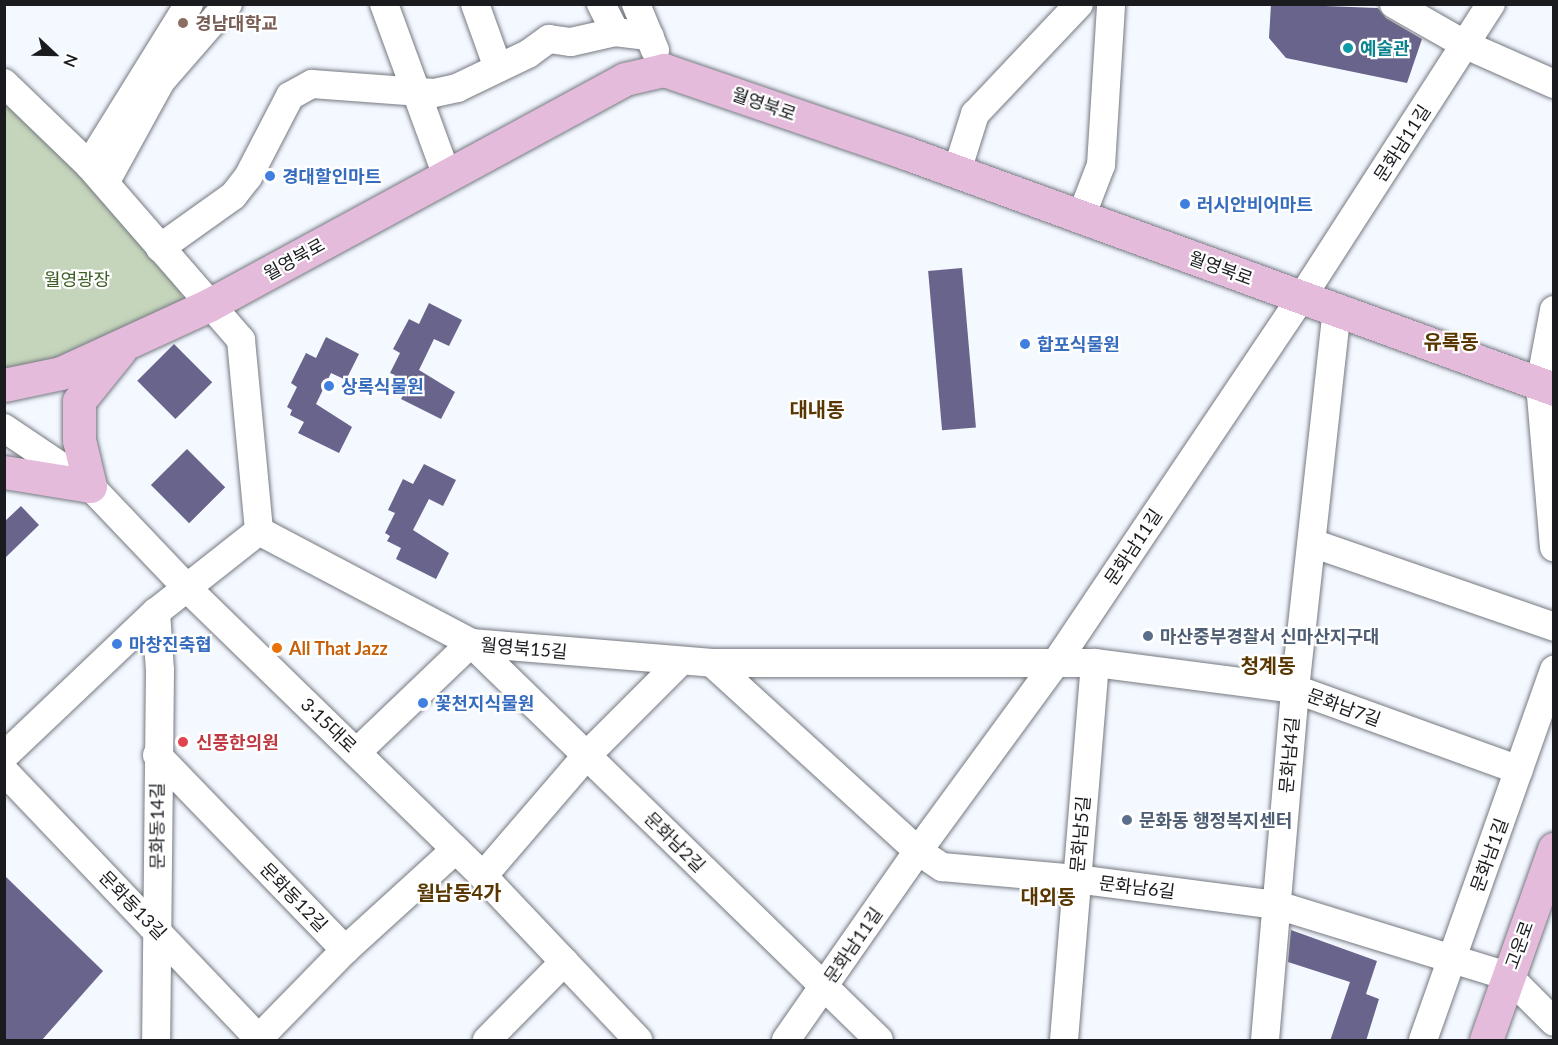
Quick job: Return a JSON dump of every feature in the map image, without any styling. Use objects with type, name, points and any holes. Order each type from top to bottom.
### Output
[{"type":"main road","name":"월영북로","points":[[4,385],[61,373],[209,305],[625,78],[664,70],[957,171],[1547,387]]},
{"type":"main road","points":[[4,472],[90,486],[79,440],[80,401],[127,342]]},
{"type":"main road","name":"고운로","points":[[1486,1041],[1554,849]]},
{"type":"street","points":[[97,174],[189,4]]},
{"type":"street","points":[[97,174],[161,81],[228,4]]},
{"type":"street","points":[[384,4],[447,176]]},
{"type":"street","points":[[475,4],[498,68]]},
{"type":"street","points":[[601,4],[615,32]]},
{"type":"street","points":[[636,4],[664,70]]},
{"type":"street","points":[[957,171],[975,114],[1078,4]]},
{"type":"street","points":[[1081,217],[1101,165],[1111,4]]},
{"type":"street","name":"문화남11길","points":[[786,1041],[918,851],[1054,664],[1302,297],[1491,4]]},
{"type":"street","points":[[1396,5],[1466,45],[1554,84]]},
{"type":"street","points":[[160,248],[233,196],[248,177],[290,96],[312,84],[416,92],[457,88],[549,39],[571,42],[615,32],[650,36]]},
{"type":"street","points":[[4,82],[97,174],[240,340],[259,531],[156,612],[4,756]]},
{"type":"street","name":"문화남4길","points":[[1265,1041],[1295,689],[1337,310]]},
{"type":"street","points":[[1554,310],[1547,387],[1554,547]]},
{"type":"street","name":"3·15대로","points":[[4,428],[90,486],[188,589],[483,876],[638,1041]]},
{"type":"street","name":"월영북15길","points":[[259,531],[471,643],[680,662],[1054,664]]},
{"type":"street","points":[[1312,543],[1554,627]]},
{"type":"street","name":"문화동14길","points":[[156,612],[160,670],[157,755],[156,1041]]},
{"type":"street","points":[[357,752],[471,643]]},
{"type":"street","name":"문화남2길","points":[[471,643],[588,754],[822,989],[879,1041]]},
{"type":"street","points":[[483,876],[588,754],[680,662]]},
{"type":"street","name":"문화남6길","points":[[712,663],[918,851],[942,867],[1076,879],[1277,905],[1508,976]]},
{"type":"street","name":"문화남7길","points":[[1054,664],[1095,663],[1295,689],[1519,770]]},
{"type":"street","name":"문화남5길","points":[[1064,1041],[1095,663]]},
{"type":"street","name":"문화남1길","points":[[1423,1041],[1554,670]]},
{"type":"street","name":"문화동12길","points":[[157,755],[344,951]]},
{"type":"street","name":"문화동13길","points":[[4,771],[259,1040]]},
{"type":"street","points":[[259,1040],[344,951],[456,849]]},
{"type":"street","points":[[487,1041],[564,962]]},
{"type":"street","points":[[1508,976],[1554,1022]]},
{"type":"green space","name":"월영광장","points":[[4,88],[179,286],[184,306],[15,376],[4,366]]},
{"type":"building","name":"예술관","points":[[1271,4],[1378,8],[1386,18],[1422,39],[1407,83],[1286,58],[1269,38]]},
{"type":"building","points":[[962,268],[976,427],[942,430],[928,271]]},
{"type":"building","points":[[429,303],[462,320],[449,346],[434,339],[419,370],[455,392],[441,419],[401,399],[407,388],[392,381],[395,375],[390,373],[400,353],[393,349],[409,319],[419,324]]},
{"type":"building","points":[[326,337],[359,354],[346,380],[331,373],[316,404],[352,427],[339,453],[298,433],[304,422],[290,415],[292,410],[287,407],[297,387],[291,383],[306,353],[316,358]]},
{"type":"building","points":[[174,344],[212,382],[175,419],[137,381]]},
{"type":"building","points":[[187,449],[225,487],[189,523],[151,485]]},
{"type":"building","points":[[424,464],[456,480],[443,506],[429,499],[413,530],[449,553],[436,579],[396,559],[401,548],[387,541],[390,536],[385,533],[395,513],[388,510],[403,479],[413,484]]},
{"type":"building","points":[[21,506],[39,525],[4,559],[4,522]]},
{"type":"building","points":[[4,875],[103,971],[41,1041],[4,1041]]},
{"type":"building","points":[[1291,930],[1377,961],[1366,994],[1379,999],[1366,1041],[1330,1041],[1350,982],[1288,962]]},
{"type":"place","name":"경남대학교","points":[[183,23]]},
{"type":"place","name":"예술관","points":[[1348,48]]},
{"type":"place","name":"경대할인마트","points":[[270,176]]},
{"type":"place","name":"러시안비어마트","points":[[1185,204]]},
{"type":"place","name":"합포식물원","points":[[1025,344]]},
{"type":"place","name":"상록식물원","points":[[329,386]]},
{"type":"place","name":"마산중부경찰서 신마산지구대","points":[[1148,636]]},
{"type":"place","name":"마창진축협","points":[[117,644]]},
{"type":"place","name":"All That Jazz","points":[[277,648]]},
{"type":"place","name":"꽃천지식물원","points":[[423,703]]},
{"type":"place","name":"신풍한의원","points":[[183,742]]},
{"type":"place","name":"문화동 행정복지센터","points":[[1127,820]]},
{"type":"district","name":"유록동","points":[[1451,341]]},
{"type":"district","name":"대내동","points":[[817,409]]},
{"type":"district","name":"청계동","points":[[1268,665]]},
{"type":"district","name":"월남동4가","points":[[459,892]]},
{"type":"district","name":"대외동","points":[[1048,896]]}]
